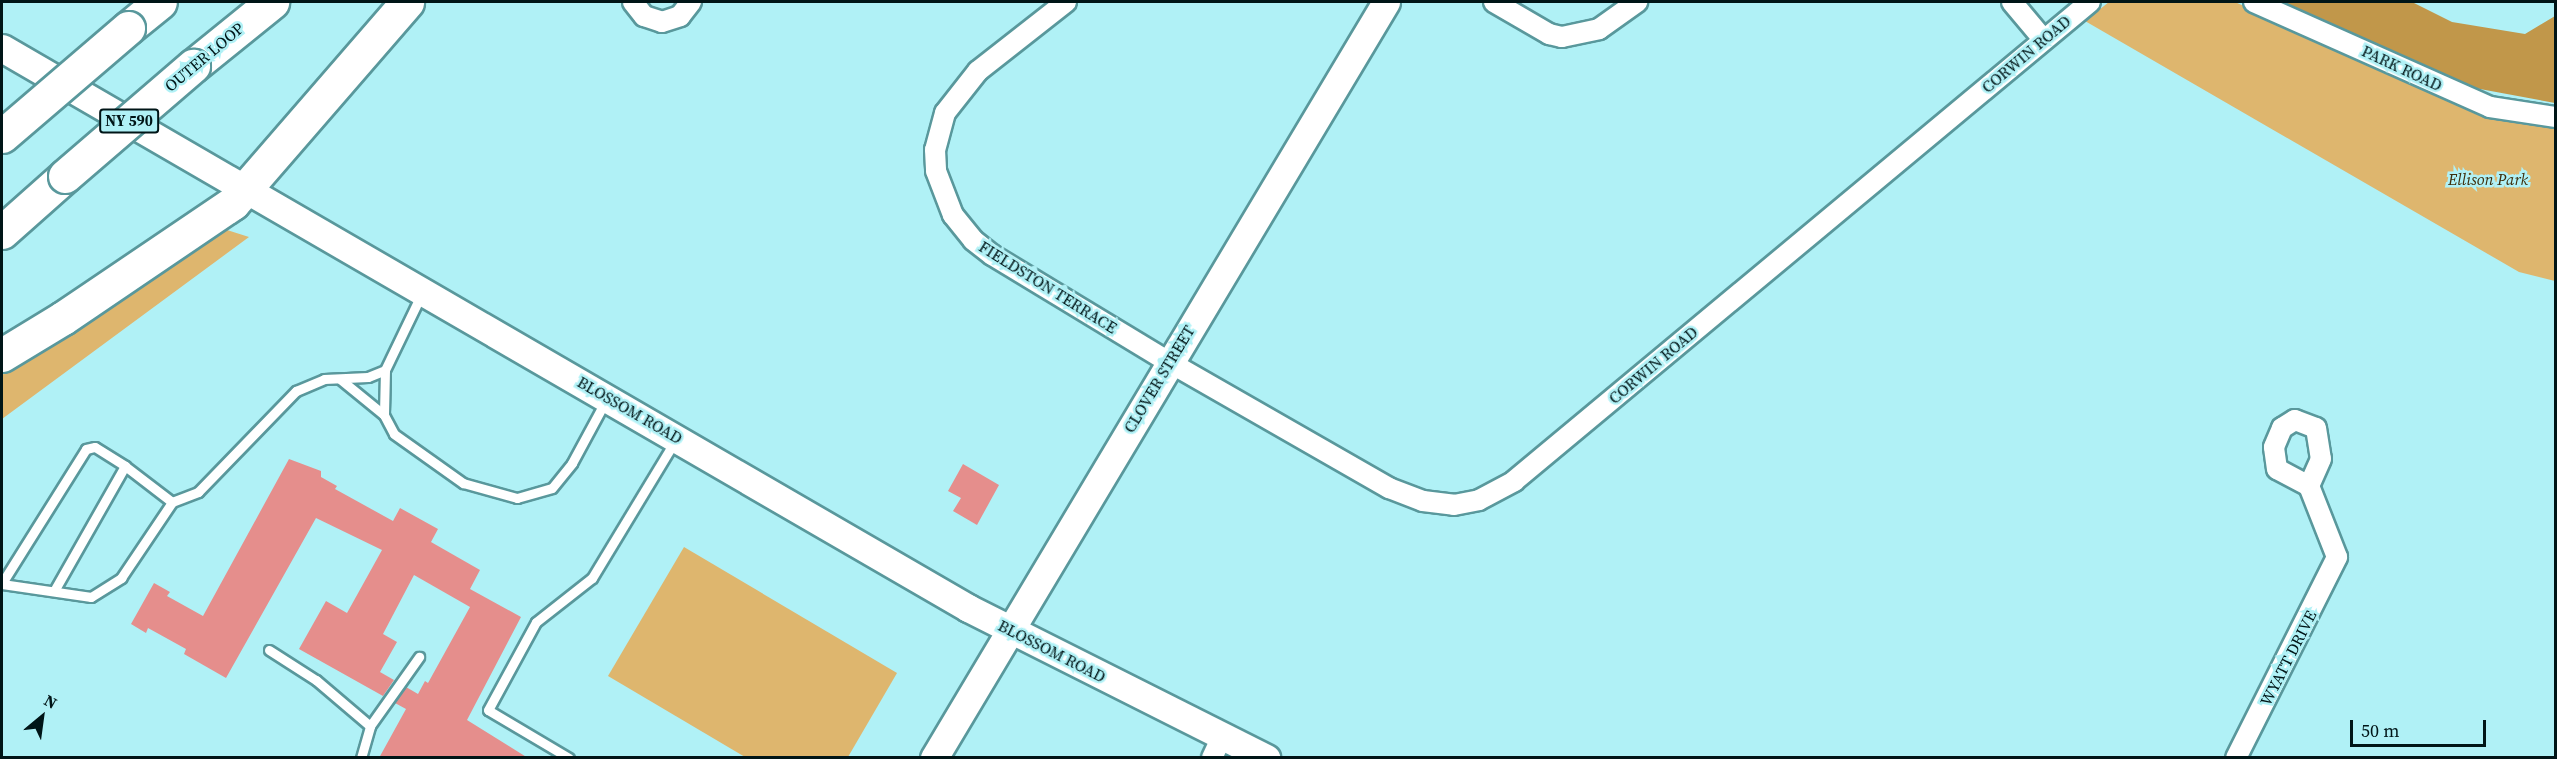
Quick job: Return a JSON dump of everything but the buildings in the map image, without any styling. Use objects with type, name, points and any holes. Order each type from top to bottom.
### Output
[{"type":"highway","points":[[2,136],[160,2]]},
{"type":"highway","name":"OUTER LOOP","points":[[2,232],[193,66],[272,2]]},
{"type":"highway","points":[[2,355],[197,228],[246,189],[407,2]]},
{"type":"street","points":[[633,2],[644,16],[662,22],[680,16],[691,2]]},
{"type":"street","name":"FIELDSTON TERRACE","points":[[1066,2],[978,70],[956,95],[945,113],[935,150],[938,183],[953,215],[974,240],[1169,362]]},
{"type":"street","name":"CLOVER STREET","points":[[934,758],[1386,2]]},
{"type":"street","points":[[1494,2],[1549,34],[1562,37],[1599,29],[1636,2]]},
{"type":"street","points":[[2012,2],[2043,39]]},
{"type":"street","name":"CORWIN ROAD","points":[[1169,362],[1406,496],[1438,504],[1479,500],[1514,481],[2090,2]]},
{"type":"street","name":"PARK ROAD","points":[[2254,2],[2490,107],[2556,117]]},
{"type":"street","name":"BLOSSOM ROAD","points":[[2,48],[1009,630],[1217,747],[1266,758]]},
{"type":"street","name":"WYATT DRIVE","points":[[2236,758],[2337,557],[2309,486]]},
{"type":"lane","points":[[384,415],[384,370],[423,291]]},
{"type":"lane","points":[[172,502],[125,466],[94,447],[79,455],[2,584],[91,597],[122,578],[172,502],[198,492],[296,391],[324,379],[368,377],[384,370]]},
{"type":"lane","points":[[340,379],[384,415],[394,434],[431,464],[464,483],[517,498],[552,488],[572,463],[608,397]]},
{"type":"lane","points":[[569,758],[488,710],[536,622],[592,578],[677,438]]},
{"type":"lane","points":[[54,591],[125,466]]},
{"type":"lane","points":[[269,650],[316,680],[370,726]]},
{"type":"lane","points":[[361,758],[370,726],[419,657]]},
{"type":"green space","name":"Ellison Park","points":[[2109,2],[2235,2],[2475,110],[2555,123],[2555,281],[2519,272],[2085,21]]},
{"type":"green space","points":[[227,230],[249,237],[2,419],[2,375],[53,346]]},
{"type":"green space","points":[[684,547],[897,673],[848,757],[745,757],[608,676]]},
{"type":"shaded area","points":[[2272,2],[2412,2],[2452,22],[2525,34],[2555,16],[2555,103],[2480,89],[2442,77]]}]
